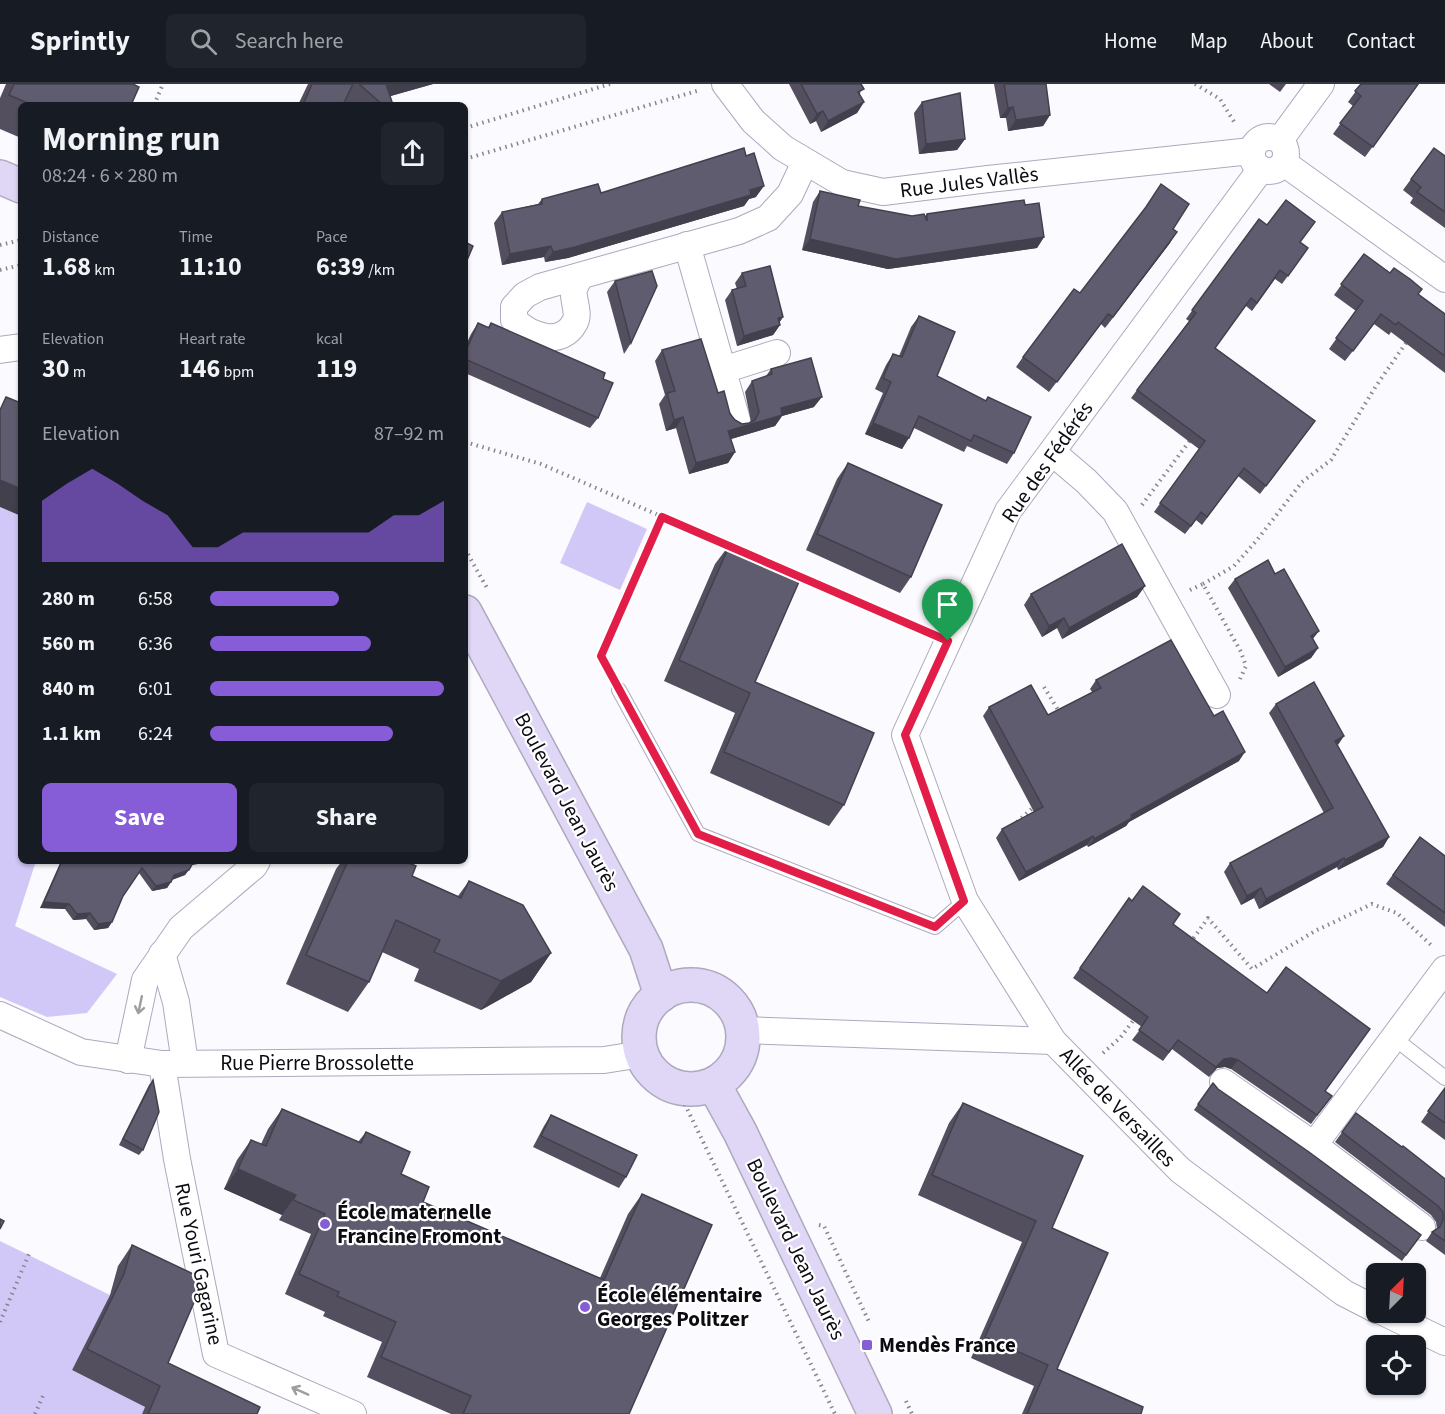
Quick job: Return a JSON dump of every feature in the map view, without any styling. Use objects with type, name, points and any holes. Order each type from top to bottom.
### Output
[{"type":"street","name":"Rue des Fédérés","points":[[1053,1041],[964,901],[905,735],[1008,511],[1266,154],[1321,84]]},
{"type":"street","name":"Rue Jules Vallès","points":[[717,86],[783,148],[842,183],[883,192],[988,179],[1266,154]]},
{"type":"street","points":[[1266,154],[1445,279]]},
{"type":"street","points":[[580,276],[740,231],[768,218],[790,194],[805,162]]},
{"type":"street","points":[[0,177],[18,185]]},
{"type":"street","points":[[687,245],[736,420]]},
{"type":"street","points":[[0,350],[18,347]]},
{"type":"street","points":[[723,370],[777,353]]},
{"type":"street","points":[[1052,452],[1086,481],[1115,511],[1218,695]]},
{"type":"street","name":"Boulevard Jean Jaurès","points":[[468,618],[646,949],[661,995]]},
{"type":"street","points":[[128,1060],[145,980],[182,928],[255,864]]},
{"type":"street","name":"Rue Youri Gagarine","points":[[162,954],[176,1002],[173,1064],[177,1159],[216,1354],[353,1414]]},
{"type":"street","points":[[1314,1145],[1394,1038],[1441,960]]},
{"type":"street","points":[[694,985],[712,989],[727,999],[738,1013],[743,1030],[743,1048],[736,1064],[725,1078],[714,1085],[693,1090],[677,1088],[661,1081],[649,1069],[642,1054],[639,1038],[641,1021],[649,1006],[661,995],[677,987],[694,985]]},
{"type":"street","name":"Rue Pierre Brossolette","points":[[0,1015],[81,1052],[128,1060],[173,1064],[604,1060],[642,1054]]},
{"type":"street","name":"Allée de Versailles","points":[[743,1030],[1053,1041],[1180,1170],[1344,1293],[1366,1304]]},
{"type":"street","points":[[1223,1082],[1314,1145],[1422,1227]]},
{"type":"street","name":"Boulevard Jean Jaurès","points":[[714,1085],[740,1132],[875,1414]]},
{"type":"street","points":[[1406,1323],[1445,1342]]},
{"type":"lane","points":[[619,690],[698,834],[935,927],[964,901]]},
{"type":"lane","points":[[1394,1038],[1445,1078]]},
{"type":"path","points":[[155,102],[164,84]]},
{"type":"path","points":[[468,127],[610,84]]},
{"type":"path","points":[[1195,84],[1220,99],[1238,129],[1266,154]]},
{"type":"path","points":[[468,158],[717,86]]},
{"type":"path","points":[[0,245],[18,241]]},
{"type":"path","points":[[0,270],[18,266]]},
{"type":"path","points":[[1203,584],[1234,566],[1302,482],[1331,460],[1376,386],[1410,338]]},
{"type":"path","points":[[1124,527],[1192,438]]},
{"type":"path","points":[[468,443],[541,464],[736,549]]},
{"type":"path","points":[[619,690],[601,656],[662,517]]},
{"type":"path","points":[[789,572],[948,641]]},
{"type":"path","points":[[1044,687],[1060,715]]},
{"type":"path","points":[[1010,828],[1044,798]]},
{"type":"path","points":[[1188,945],[1208,918],[1252,969],[1315,931],[1372,904],[1397,913],[1441,960]]},
{"type":"path","points":[[1082,1071],[1120,1038],[1141,1010]]},
{"type":"path","points":[[677,1088],[835,1414]]},
{"type":"path","points":[[0,1322],[29,1254]]},
{"type":"path","points":[[35,1414],[43,1396]]},
{"type":"shaded area","points":[[587,502],[647,529],[620,590],[560,563]]},
{"type":"shaded area","points":[[0,507],[18,515],[18,864],[35,864],[15,926],[117,974],[87,1013],[47,1017],[0,997]]},
{"type":"shaded area","points":[[0,1241],[110,1295],[72,1370],[145,1407],[142,1414],[0,1414]]},
{"type":"building","points":[[14,84],[133,84],[139,87],[132,102],[25,102],[9,95]]},
{"type":"building","points":[[312,84],[353,84],[344,102],[304,102]]},
{"type":"building","points":[[359,84],[386,84],[392,102],[380,102]]},
{"type":"building","points":[[801,84],[861,84],[864,89],[858,92],[864,102],[828,121],[823,111],[817,114]]},
{"type":"building","points":[[1004,84],[1046,84],[1050,115],[1016,120],[1013,107],[1008,108]]},
{"type":"building","points":[[1361,84],[1418,84],[1373,147],[1340,123],[1361,96],[1355,91]]},
{"type":"building","points":[[960,93],[965,139],[926,144],[922,102]]},
{"type":"building","points":[[744,148],[746,156],[754,153],[764,186],[750,190],[751,195],[575,247],[553,252],[551,246],[510,254],[502,212],[542,204],[542,199],[598,184],[601,193]]},
{"type":"building","points":[[1434,148],[1445,156],[1445,212],[1417,192],[1421,187],[1411,179]]},
{"type":"building","points":[[1161,184],[1189,204],[1173,229],[1177,232],[1113,317],[1108,314],[1057,382],[1023,357],[1074,289],[1080,293]]},
{"type":"building","points":[[820,191],[860,200],[858,206],[912,216],[924,214],[927,221],[927,214],[1024,200],[1025,205],[1039,203],[1044,237],[896,259],[810,239]]},
{"type":"building","points":[[1286,200],[1315,222],[1300,242],[1308,248],[1288,276],[1280,270],[1257,303],[1251,298],[1215,348],[1315,421],[1266,486],[1244,468],[1207,517],[1201,512],[1191,526],[1160,503],[1205,441],[1137,390],[1196,313],[1192,310],[1259,219],[1267,225]]},
{"type":"building","points":[[468,244],[473,246],[468,258]]},
{"type":"building","points":[[1364,254],[1390,273],[1394,268],[1410,279],[1422,289],[1418,294],[1445,314],[1445,356],[1398,322],[1396,325],[1381,314],[1353,351],[1336,338],[1363,301],[1341,284]]},
{"type":"building","points":[[770,266],[783,317],[778,318],[780,325],[744,336],[732,290],[746,286],[742,273]]},
{"type":"building","points":[[652,271],[657,286],[631,343],[615,281]]},
{"type":"building","points":[[919,316],[955,332],[937,376],[986,401],[988,397],[1031,417],[1014,453],[974,435],[971,441],[919,416],[909,438],[873,423],[891,382],[883,378],[893,354],[902,357]]},
{"type":"building","points":[[478,323],[489,328],[491,323],[605,373],[603,379],[613,383],[598,418],[468,360],[468,346]]},
{"type":"building","points":[[701,339],[718,393],[724,391],[730,414],[742,424],[755,420],[759,412],[752,381],[772,374],[771,369],[811,358],[822,397],[781,408],[782,415],[728,431],[735,452],[696,463],[683,417],[674,420],[667,393],[675,391],[662,350]]},
{"type":"building","points":[[6,397],[18,402],[18,488],[0,480],[0,410]]},
{"type":"building","points":[[848,463],[942,505],[911,577],[817,534]]},
{"type":"building","points":[[730,544],[802,575],[755,682],[874,733],[844,805],[724,752],[750,693],[679,660]]},
{"type":"building","points":[[1122,544],[1145,586],[1069,628],[1064,618],[1049,626],[1031,594]]},
{"type":"building","points":[[1268,560],[1275,574],[1284,569],[1319,631],[1311,636],[1318,648],[1285,667],[1235,579]]},
{"type":"building","points":[[1171,640],[1214,716],[1223,711],[1245,752],[1131,815],[1132,818],[1094,839],[1093,836],[1026,872],[1002,829],[1043,807],[989,707],[1031,685],[1048,715],[1101,688],[1096,680]]},
{"type":"building","points":[[1314,682],[1344,736],[1335,741],[1389,837],[1266,899],[1261,888],[1247,896],[1230,863],[1333,808],[1276,704]]},
{"type":"building","points":[[1420,837],[1445,856],[1445,913],[1393,875]]},
{"type":"building","points":[[61,864],[192,864],[189,870],[174,875],[171,882],[156,886],[142,868],[123,896],[112,922],[98,924],[90,913],[77,914],[69,904],[44,902]]},
{"type":"building","points":[[347,864],[411,864],[416,866],[412,876],[461,898],[469,881],[523,905],[551,953],[501,981],[434,952],[440,940],[396,920],[369,982],[306,955]]},
{"type":"building","points":[[1143,886],[1180,914],[1173,924],[1267,993],[1286,967],[1370,1029],[1325,1091],[1332,1096],[1317,1115],[1238,1060],[1224,1059],[1216,1067],[1178,1040],[1169,1052],[1139,1030],[1148,1017],[1080,968],[1129,898],[1132,901]]},
{"type":"building","points":[[153,1080],[159,1112],[143,1150],[123,1139]]},
{"type":"building","points":[[1213,1083],[1218,1089],[1309,1152],[1421,1235],[1406,1255],[1198,1104]]},
{"type":"building","points":[[1445,1088],[1445,1123],[1428,1111]]},
{"type":"building","points":[[963,1103],[1083,1156],[1052,1228],[1108,1253],[1057,1369],[1143,1407],[1141,1414],[1027,1414],[1048,1365],[985,1337],[1036,1221],[932,1175]]},
{"type":"building","points":[[282,1109],[361,1143],[366,1132],[410,1152],[401,1174],[429,1187],[423,1202],[604,1280],[642,1194],[712,1225],[629,1414],[463,1414],[471,1396],[381,1357],[396,1322],[337,1296],[339,1292],[299,1274],[325,1214],[293,1200],[296,1195],[238,1169],[251,1140],[266,1146]]},
{"type":"building","points":[[1356,1113],[1445,1179],[1445,1241],[1432,1232],[1440,1227],[1443,1220],[1443,1212],[1438,1206],[1342,1132]]},
{"type":"building","points":[[551,1115],[637,1155],[626,1177],[541,1136]]},
{"type":"building","points":[[132,1245],[204,1279],[168,1363],[260,1407],[257,1414],[148,1414],[160,1386],[87,1349],[124,1274]]},
{"type":"place","name":"École maternelle Francine Fromont","points":[[325,1224]]},
{"type":"place","name":"École élémentaire Georges Politzer","points":[[585,1307]]},
{"type":"place","name":"Mendès France","points":[[867,1345]]},
{"type":"route","points":[[662,517],[948,641],[905,735],[964,901],[935,927],[698,834],[601,656],[662,517]]}]
